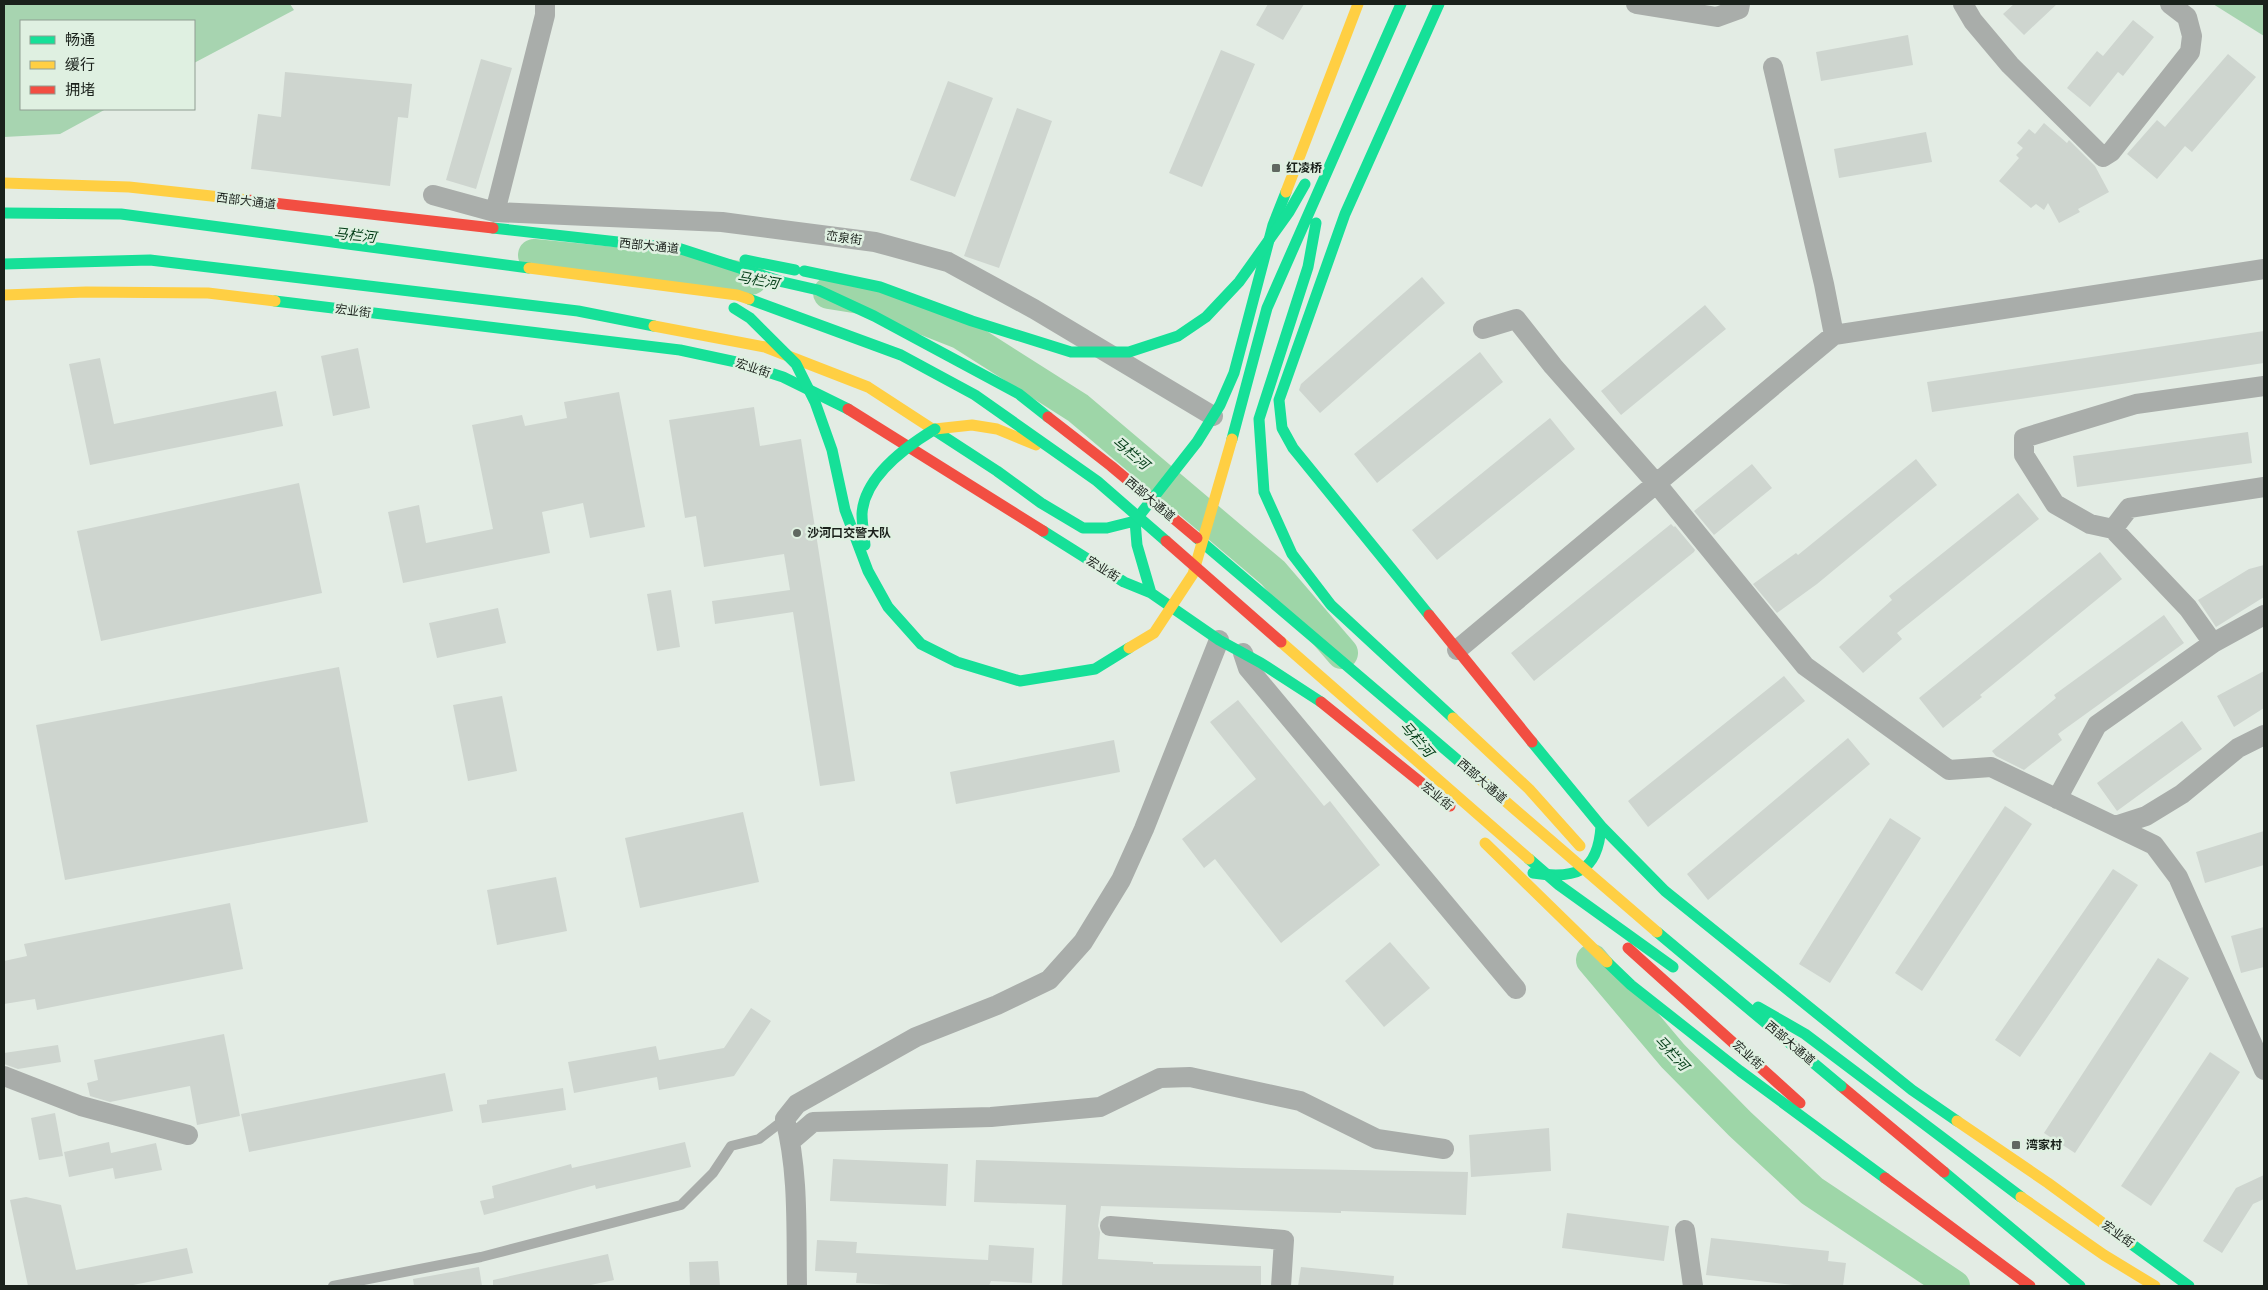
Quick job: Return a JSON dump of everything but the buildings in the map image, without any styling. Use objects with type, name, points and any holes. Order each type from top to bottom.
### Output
[{"type":"main road","points":[[1150,593],[1137,545],[1135,521],[1197,442],[1213,416],[1234,373],[1273,225],[1358,4]]},
{"type":"main road","points":[[1331,134],[1401,4]]},
{"type":"main road","points":[[683,288],[734,308],[750,318],[796,364],[815,402],[832,450],[845,510],[868,571],[888,607],[921,644],[957,662],[1020,680],[1095,669],[1154,632],[1193,574],[1232,442],[1267,308],[1401,4]]},
{"type":"main road","name":"宏业街","points":[[1439,4],[1345,214],[1279,400],[1282,428],[1293,448],[1601,826],[1665,891],[1912,1090],[2048,1183],[2189,1286]]},
{"type":"main road","points":[[681,249],[880,287],[972,321],[1070,352],[1129,352],[1178,336],[1206,317],[1239,282],[1289,212],[1308,178]]},
{"type":"main road","points":[[1323,182],[1308,267],[1259,419],[1264,492],[1288,546],[1331,605],[1529,789],[1658,933]]},
{"type":"main road","name":"西部大通道","points":[[4,183],[129,187],[681,249],[783,282],[818,290],[874,316],[1019,394],[1126,479],[1437,742],[1658,933],[2080,1286]]},
{"type":"main road","name":"西部大通道","points":[[4,213],[122,214],[737,295],[902,355],[975,395],[1097,481],[1559,885],[1681,973]]},
{"type":"main road","name":"宏业街","points":[[4,264],[150,260],[578,311],[766,347],[868,387],[997,471],[1041,503],[1083,528],[1107,528],[1135,521]]},
{"type":"main road","name":"宏业街","points":[[4,295],[86,292],[208,293],[680,350],[736,362],[783,378],[865,418],[1124,582],[1150,593],[1219,640],[1261,663],[1312,695],[1649,965],[1942,1236]]},
{"type":"main road","points":[[1213,416],[1248,428],[1293,448]]},
{"type":"main road","points":[[868,571],[862,514],[870,490],[882,469],[910,444],[935,429],[972,426],[997,429],[1052,452],[1079,468]]},
{"type":"main road","points":[[1377,727],[1454,812]]},
{"type":"main road","points":[[1533,872],[1560,877],[1588,865],[1597,854],[1601,842],[1601,826]]},
{"type":"main road","points":[[1474,833],[1631,985],[1740,1071],[2030,1286]]},
{"type":"main road","points":[[1724,988],[1805,1034],[2004,1186],[2104,1255],[2156,1286]]},
{"type":"street","points":[[495,212],[545,15],[545,4]]},
{"type":"street","points":[[1636,4],[1718,17],[1739,10],[1740,4]]},
{"type":"street","points":[[1963,4],[1973,21],[2010,65],[2102,157],[2111,152],[2190,52],[2192,36],[2187,17],[2170,4]]},
{"type":"street","points":[[1773,67],[1824,284],[1834,335]]},
{"type":"street","name":"峦泉街","points":[[433,195],[495,212],[722,222],[875,242],[948,262],[1034,309],[1213,416]]},
{"type":"street","points":[[1457,650],[1834,335],[2264,269]]},
{"type":"street","points":[[1484,329],[1516,319],[1554,366],[1656,483],[1805,666],[1949,770],[1991,768],[2154,845],[2178,877],[2264,1070]]},
{"type":"street","points":[[2213,643],[2188,608],[2113,530],[2090,524],[2055,504],[2024,455],[2024,438],[2136,404],[2264,386]]},
{"type":"street","points":[[2113,530],[2129,508],[2264,487]]},
{"type":"street","points":[[2057,799],[2096,725],[2213,643],[2264,615]]},
{"type":"street","points":[[797,1286],[791,1141],[785,1119],[797,1104],[916,1036],[996,1005],[1049,980],[1055,974],[1083,942],[1122,880],[1219,640]]},
{"type":"street","points":[[1243,653],[1248,668],[1516,989]]},
{"type":"street","points":[[2115,826],[2146,816],[2182,794],[2238,748],[2264,735]]},
{"type":"street","points":[[4,1076],[81,1106],[188,1135]]},
{"type":"street","points":[[791,1141],[813,1122],[991,1117],[1100,1107],[1160,1078],[1190,1077],[1300,1101],[1377,1139],[1444,1149]]},
{"type":"street","points":[[1110,1226],[1284,1240],[1281,1286]]},
{"type":"street","points":[[1685,1230],[1693,1286]]},
{"type":"lane","points":[[333,1286],[481,1258],[681,1205],[713,1173],[731,1146],[759,1138],[785,1119]]},
{"type":"green space","points":[[4,4],[290,4],[294,10],[195,62],[195,20],[20,20],[20,110],[104,110],[60,134],[4,137]]},
{"type":"green space","points":[[2213,4],[2264,4],[2264,36]]},
{"type":"waterway","name":"马栏河","points":[[534,255],[715,273],[751,279]]},
{"type":"waterway","name":"马栏河","points":[[829,293],[879,301],[960,333],[1078,408],[1273,573],[1342,653]]},
{"type":"waterway","name":"马栏河","points":[[1592,960],[1673,1056],[1740,1124],[1812,1191],[1954,1286]]},
{"type":"traffic: fast","points":[[1232,439],[1267,308],[1401,4]]},
{"type":"traffic: fast","points":[[1429,615],[1293,448],[1282,428],[1279,400],[1345,214],[1439,4]]},
{"type":"traffic: fast","points":[[804,271],[880,287],[972,321],[1071,352],[1129,352],[1178,336],[1206,317],[1239,282],[1289,212],[1305,184]]},
{"type":"traffic: fast","points":[[934,430],[997,471],[1041,503],[1083,528],[1107,528],[1135,521],[1197,442],[1220,405],[1234,373],[1273,225],[1286,192]]},
{"type":"traffic: fast","points":[[4,213],[121,214],[529,268]]},
{"type":"traffic: fast","points":[[1316,223],[1308,267],[1259,419],[1264,492],[1292,554],[1331,605],[1453,718]]},
{"type":"traffic: fast","points":[[493,228],[681,249],[783,282],[818,290],[874,316],[1019,394],[1048,417]]},
{"type":"traffic: fast","points":[[4,264],[150,260],[578,311],[654,326]]},
{"type":"traffic: fast","points":[[745,260],[795,270]]},
{"type":"traffic: fast","points":[[749,299],[901,355],[975,395],[1097,481],[1166,541]]},
{"type":"traffic: fast","points":[[275,301],[680,350],[736,362],[783,377],[848,409]]},
{"type":"traffic: fast","points":[[734,308],[750,318],[796,364],[815,402],[832,450],[845,510],[868,571],[888,607],[921,644],[957,662],[1020,681],[1095,669],[1129,648]]},
{"type":"traffic: fast","points":[[865,545],[862,514],[870,488],[879,475],[900,454],[935,429]]},
{"type":"traffic: fast","points":[[1135,521],[1137,545],[1151,593]]},
{"type":"traffic: fast","points":[[1043,531],[1124,582],[1151,593],[1219,640],[1261,663],[1321,702]]},
{"type":"traffic: fast","points":[[1197,538],[1474,774]]},
{"type":"traffic: fast","points":[[1532,742],[1601,826],[1665,891],[1912,1090],[1957,1121]]},
{"type":"traffic: fast","points":[[1533,873],[1561,875],[1581,870],[1589,864],[1595,854],[1601,826]]},
{"type":"traffic: fast","points":[[1529,859],[1559,885],[1673,967]]},
{"type":"traffic: fast","points":[[1657,932],[1841,1086]]},
{"type":"traffic: fast","points":[[1607,962],[1631,985],[1740,1071],[1885,1178]]},
{"type":"traffic: fast","points":[[1758,1007],[1805,1034],[2021,1197]]},
{"type":"traffic: fast","points":[[1944,1172],[2080,1286]]},
{"type":"traffic: fast","points":[[2130,1243],[2189,1286]]},
{"type":"traffic: slow","points":[[1286,192],[1358,4]]},
{"type":"traffic: slow","points":[[4,183],[129,187],[248,200]]},
{"type":"traffic: slow","points":[[529,268],[737,295],[749,299]]},
{"type":"traffic: slow","points":[[4,295],[86,292],[208,293],[275,301]]},
{"type":"traffic: slow","points":[[654,326],[765,347],[868,387],[934,430]]},
{"type":"traffic: slow","points":[[935,429],[972,425],[997,429],[1036,445]]},
{"type":"traffic: slow","points":[[1129,648],[1154,633],[1193,574],[1232,439]]},
{"type":"traffic: slow","points":[[1281,642],[1529,859]]},
{"type":"traffic: slow","points":[[1453,718],[1529,789],[1580,846]]},
{"type":"traffic: slow","points":[[1474,774],[1657,932]]},
{"type":"traffic: slow","points":[[1485,843],[1607,962]]},
{"type":"traffic: slow","points":[[1957,1121],[2048,1183],[2130,1243]]},
{"type":"traffic: slow","points":[[2021,1197],[2104,1255],[2155,1286]]},
{"type":"traffic: jam","points":[[248,200],[493,228]]},
{"type":"traffic: jam","points":[[848,409],[1043,531]]},
{"type":"traffic: jam","points":[[1048,417],[1111,466],[1197,538]]},
{"type":"traffic: jam","points":[[1166,541],[1281,642]]},
{"type":"traffic: jam","points":[[1429,615],[1532,742]]},
{"type":"traffic: jam","points":[[1321,702],[1450,806]]},
{"type":"traffic: jam","points":[[1628,948],[1800,1103]]},
{"type":"traffic: jam","points":[[1841,1086],[1944,1172]]},
{"type":"traffic: jam","points":[[1885,1178],[2030,1286]]},
{"type":"place","name":"红凌桥","points":[[1276,168]]},
{"type":"place","name":"沙河口交警大队","points":[[797,533]]},
{"type":"place","name":"湾家村","points":[[2016,1145]]}]
